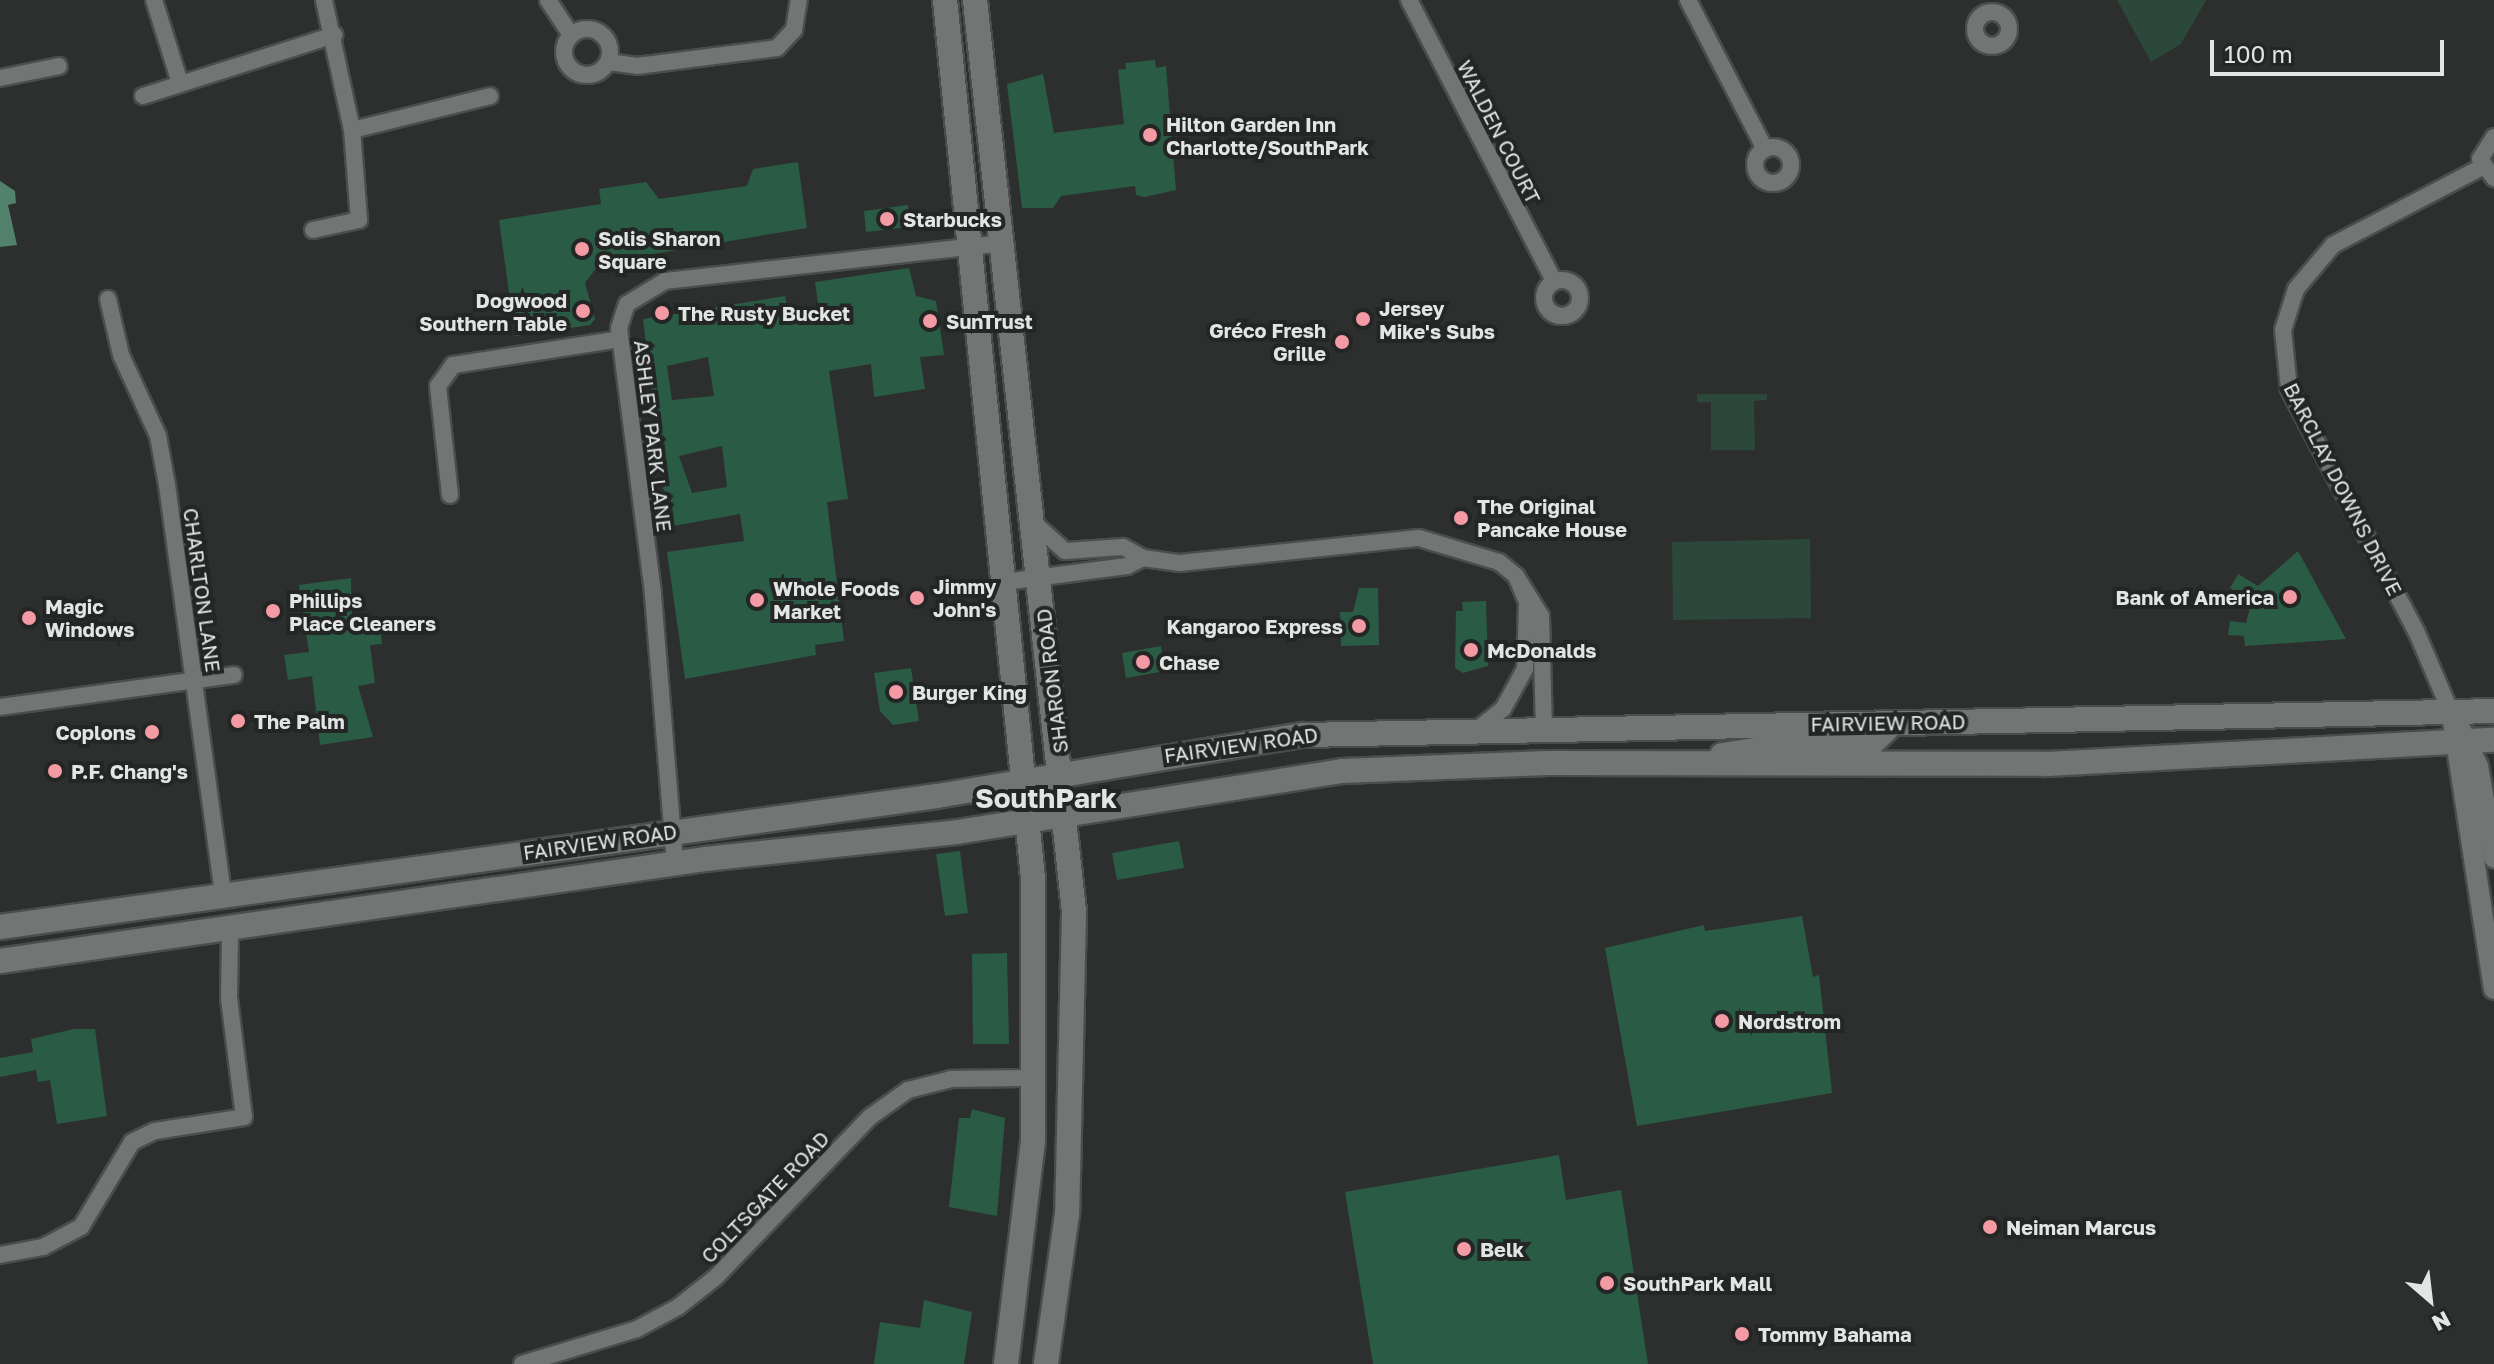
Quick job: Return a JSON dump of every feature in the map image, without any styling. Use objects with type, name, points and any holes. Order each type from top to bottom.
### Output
[{"type":"main road","name":"SHARON ROAD","points":[[945,0],[966,247],[1029,821],[1036,1078],[1025,1230],[1006,1364]]},
{"type":"main road","name":"SHARON ROAD","points":[[975,0],[1062,773],[1075,932],[1072,1138],[1066,1232],[1046,1364]]},
{"type":"main road","name":"FAIRVIEW ROAD","points":[[0,927],[1025,781],[1271,738],[1475,729],[2452,715],[2494,711]]},
{"type":"main road","points":[[1692,765],[1742,750],[1871,744],[1893,723]]},
{"type":"main road","name":"FAIRVIEW ROAD","points":[[0,961],[230,932],[675,863],[1029,821],[1353,770],[2046,764],[2494,740]]},
{"type":"street","points":[[154,0],[180,83]]},
{"type":"street","points":[[313,230],[359,220],[352,130],[334,35],[324,0]]},
{"type":"street","points":[[548,0],[571,35]]},
{"type":"street","points":[[571,35],[564,51],[577,74],[595,74],[609,62],[637,66],[777,48],[794,30],[799,0]]},
{"type":"street","name":"WALDEN COURT","points":[[1409,0],[1554,281]]},
{"type":"street","points":[[1688,0],[1765,149]]},
{"type":"street","points":[[571,35],[597,31],[609,44],[609,62]]},
{"type":"street","points":[[143,96],[334,35]]},
{"type":"street","points":[[0,78],[59,66]]},
{"type":"street","points":[[352,130],[490,96]]},
{"type":"street","name":"BARCLAY DOWNS DRIVE","points":[[2494,137],[2481,152],[2488,173],[2327,251],[2292,297],[2283,340],[2289,389],[2422,644],[2452,715],[2494,858]]},
{"type":"street","name":"ASHLEY PARK LANE","points":[[675,863],[653,593],[620,339],[627,304],[665,281],[1002,243]]},
{"type":"street","name":"CHARLTON LANE","points":[[108,299],[121,355],[158,436],[223,896]]},
{"type":"street","points":[[450,495],[438,386],[453,365],[620,339]]},
{"type":"street","points":[[1034,523],[1065,551],[1123,547],[1143,558],[1188,562],[1413,537],[1499,562],[1516,576],[1541,616],[1544,728]]},
{"type":"street","points":[[1004,582],[1127,566],[1143,558]]},
{"type":"street","points":[[1475,729],[1499,715],[1525,669],[1527,602],[1516,576]]},
{"type":"street","points":[[0,707],[234,675]]},
{"type":"street","name":"BARCLAY DOWNS DRIVE","points":[[2462,744],[2494,989]]},
{"type":"street","points":[[0,1255],[43,1247],[81,1227],[132,1142],[155,1131],[244,1117],[229,998],[230,932]]},
{"type":"street","name":"COLTSGATE ROAD","points":[[522,1364],[572,1357],[637,1329],[704,1288],[898,1096],[951,1079],[1036,1078]]},
{"type":"shaded area","points":[[2117,0],[2206,0],[2181,44],[2151,62]]},
{"type":"shaded area","points":[[0,181],[15,191],[16,203],[8,205],[17,245],[0,247]]},
{"type":"shaded area","points":[[1697,394],[1767,394],[1767,400],[1754,401],[1755,450],[1711,450],[1711,402],[1697,402]]},
{"type":"shaded area","points":[[1810,539],[1811,618],[1673,620],[1672,542]]},
{"type":"building","name":"Hilton Garden Inn Charlotte/SouthPark","points":[[1155,60],[1156,68],[1166,66],[1176,190],[1145,197],[1136,195],[1135,186],[1061,196],[1053,208],[1022,208],[1007,84],[1043,74],[1054,133],[1124,124],[1118,70],[1126,69],[1125,63]]},
{"type":"building","name":"Solis Sharon Square","points":[[798,162],[807,228],[600,263],[585,283],[595,319],[590,325],[515,336],[499,220],[601,204],[599,189],[646,182],[659,199],[747,186],[753,169]]},
{"type":"building","name":"Starbucks","points":[[908,205],[910,227],[866,232],[864,211]]},
{"type":"building","points":[[909,268],[916,296],[936,301],[944,355],[920,357],[925,389],[874,397],[871,364],[829,371],[848,499],[827,502],[844,641],[815,645],[816,655],[685,679],[667,552],[744,541],[740,514],[668,527],[643,319],[785,296],[790,323],[820,319],[815,282]],"holes":[[[708,357],[714,396],[672,400],[667,366]],[[722,446],[727,487],[692,493],[679,456]]]},
{"type":"building","name":"Bank of America","points":[[2298,551],[2346,639],[2245,646],[2244,636],[2228,635],[2230,621],[2246,623],[2252,600],[2230,588],[2238,574],[2258,586]]},
{"type":"building","points":[[351,578],[352,632],[380,628],[382,644],[370,645],[375,683],[358,686],[373,737],[320,745],[312,676],[288,680],[284,655],[309,652],[299,585]]},
{"type":"building","name":"Kangaroo Express","points":[[1359,588],[1378,588],[1379,645],[1341,646],[1340,612],[1353,612]]},
{"type":"building","name":"McDonalds","points":[[1486,601],[1488,666],[1463,673],[1455,668],[1456,611],[1463,611],[1462,602]]},
{"type":"building","name":"Chase","points":[[1161,646],[1165,671],[1126,678],[1122,653]]},
{"type":"building","name":"Burger King","points":[[911,668],[919,721],[893,725],[880,711],[874,673]]},
{"type":"building","points":[[1179,841],[1184,868],[1117,880],[1112,853]]},
{"type":"building","points":[[960,851],[968,913],[945,916],[936,854]]},
{"type":"building","name":"Nordstrom","points":[[1802,916],[1813,977],[1819,975],[1832,1093],[1637,1126],[1605,948],[1704,925],[1705,931]]},
{"type":"building","points":[[1007,953],[1009,1044],[973,1044],[972,954]]},
{"type":"building","points":[[74,1029],[95,1029],[107,1116],[57,1124],[50,1080],[38,1082],[36,1070],[0,1077],[0,1058],[33,1052],[31,1039]]},
{"type":"building","points":[[972,1109],[1005,1118],[997,1216],[949,1207],[959,1118],[970,1118]]},
{"type":"building","name":"Belk","points":[[1559,1155],[1566,1200],[1621,1190],[1648,1364],[1373,1364],[1345,1192]]},
{"type":"building","points":[[924,1300],[972,1312],[964,1364],[874,1364],[880,1322],[920,1328]]},
{"type":"place","name":"Hilton Garden Inn Charlotte/SouthPark","points":[[1150,135]]},
{"type":"place","name":"Starbucks","points":[[887,219]]},
{"type":"place","name":"Solis Sharon Square","points":[[582,249]]},
{"type":"place","name":"Dogwood Southern Table","points":[[583,311]]},
{"type":"place","name":"The Rusty Bucket","points":[[662,313]]},
{"type":"place","name":"Jersey Mike's Subs","points":[[1363,319]]},
{"type":"place","name":"SunTrust","points":[[930,321]]},
{"type":"place","name":"Gréco Fresh Grille","points":[[1342,342]]},
{"type":"place","name":"The Original Pancake House","points":[[1461,518]]},
{"type":"place","name":"Bank of America","points":[[2290,597]]},
{"type":"place","name":"Jimmy John's","points":[[917,598]]},
{"type":"place","name":"Whole Foods Market","points":[[757,600]]},
{"type":"place","name":"Phillips Place Cleaners","points":[[273,611]]},
{"type":"place","name":"Magic Windows","points":[[29,618]]},
{"type":"place","name":"Kangaroo Express","points":[[1359,626]]},
{"type":"place","name":"McDonalds","points":[[1471,650]]},
{"type":"place","name":"Chase","points":[[1143,662]]},
{"type":"place","name":"Burger King","points":[[896,692]]},
{"type":"place","name":"The Palm","points":[[238,721]]},
{"type":"place","name":"Coplons","points":[[152,732]]},
{"type":"place","name":"P.F. Chang's","points":[[55,771]]},
{"type":"place","name":"Nordstrom","points":[[1722,1021]]},
{"type":"place","name":"Neiman Marcus","points":[[1990,1227]]},
{"type":"place","name":"Belk","points":[[1464,1249]]},
{"type":"place","name":"SouthPark Mall","points":[[1607,1283]]},
{"type":"place","name":"Tommy Bahama","points":[[1742,1334]]},
{"type":"district","name":"SouthPark","points":[[1046,798]]}]
